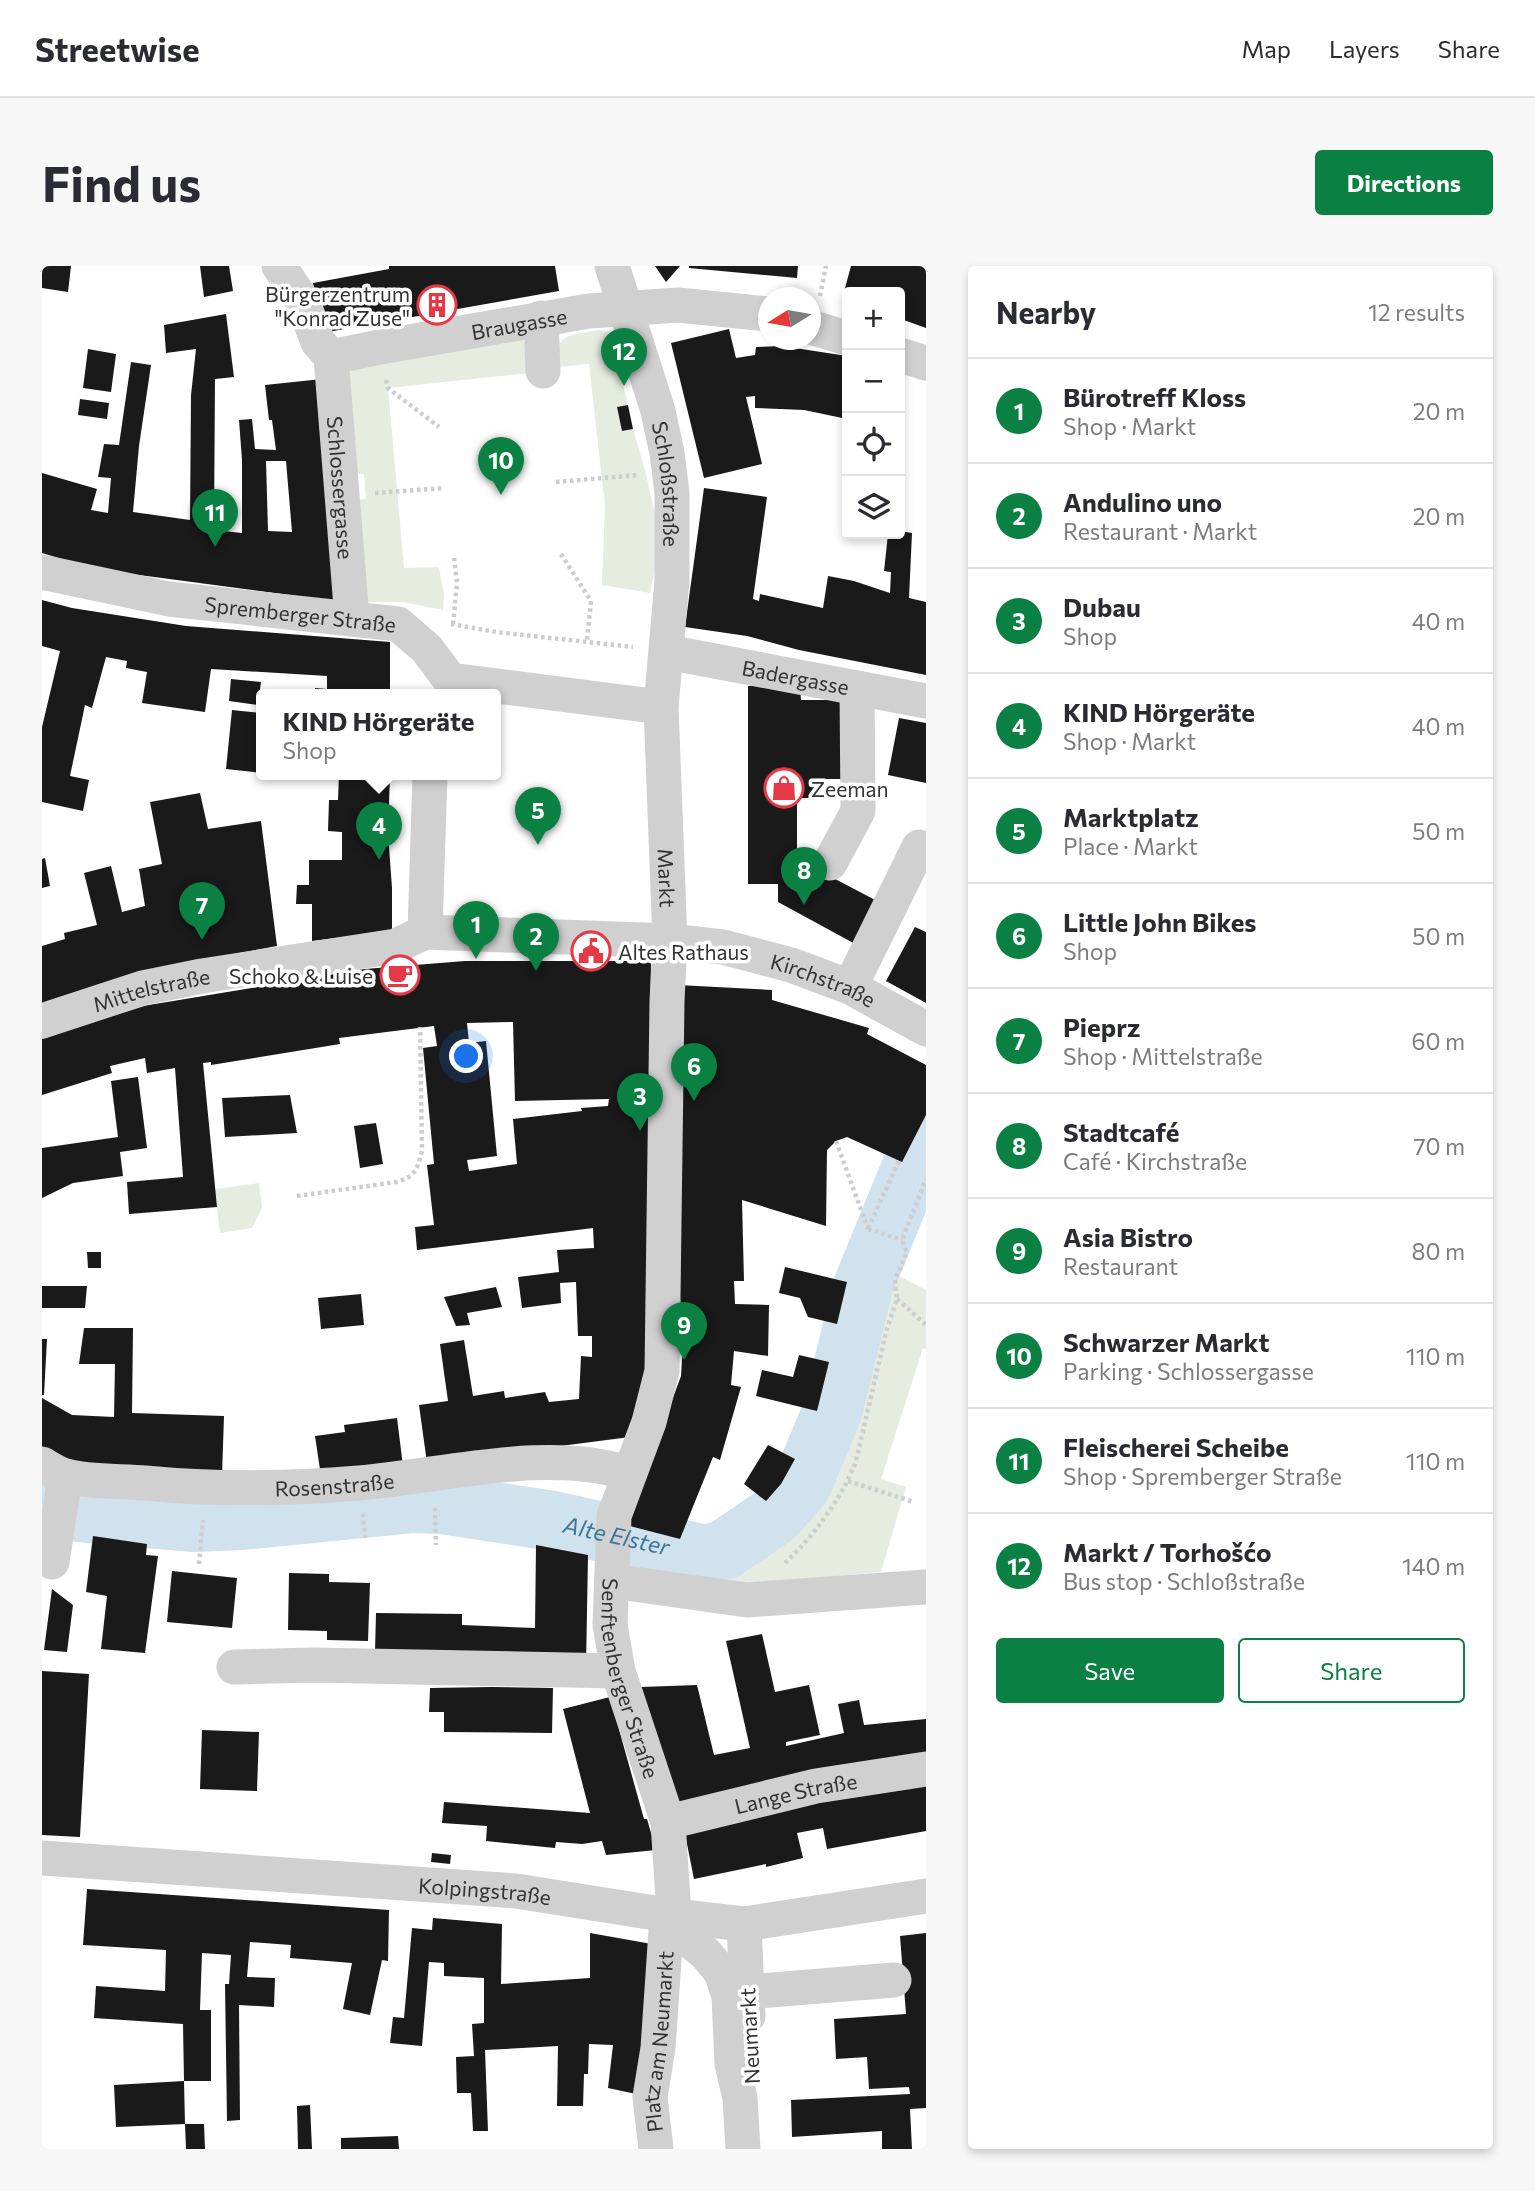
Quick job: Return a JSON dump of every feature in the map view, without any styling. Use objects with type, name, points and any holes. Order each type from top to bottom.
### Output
[{"type":"street","points":[[279,266],[302,300],[318,342],[331,357]]},
{"type":"street","name":"Schloßstraße","points":[[612,266],[658,411],[670,471],[673,537],[667,652],[661,707]]},
{"type":"street","name":"Braugasse","points":[[331,357],[541,318],[625,309],[678,306],[758,313]]},
{"type":"street","points":[[541,318],[543,371]]},
{"type":"street","points":[[821,330],[842,337]]},
{"type":"street","name":"Schlossergasse","points":[[331,357],[352,619]]},
{"type":"street","points":[[905,357],[926,363]]},
{"type":"street","name":"Spremberger Straße","points":[[42,572],[169,599],[398,624],[427,649],[447,687],[468,689]]},
{"type":"street","name":"Badergasse","points":[[667,652],[913,699]]},
{"type":"street","points":[[830,863],[858,811],[857,688]]},
{"type":"street","name":"Spremberger Straße","points":[[501,692],[661,707]]},
{"type":"street","name":"Markt","points":[[425,932],[670,941],[661,707]]},
{"type":"street","points":[[425,932],[430,780]]},
{"type":"street","points":[[850,987],[918,863]]},
{"type":"street","name":"Mittelstraße","points":[[42,1021],[143,988],[202,976],[396,946],[425,932]]},
{"type":"street","name":"Kirchstraße","points":[[670,941],[723,947],[760,956],[850,987],[926,1029]]},
{"type":"street","name":"Senftenberger Straße","points":[[670,941],[662,1371],[649,1422],[614,1516],[610,1625],[618,1671],[668,1822],[674,1916]]},
{"type":"street","name":"Rosenstraße","points":[[57,1477],[205,1489],[286,1488],[361,1483],[435,1472],[563,1461],[603,1465],[628,1473]]},
{"type":"street","points":[[52,1562],[57,1528],[57,1477]]},
{"type":"street","points":[[612,1571],[747,1600],[926,1587]]},
{"type":"street","points":[[234,1667],[340,1665],[618,1671]]},
{"type":"street","name":"Lange Straße","points":[[668,1822],[816,1786],[926,1769]]},
{"type":"street","name":"Kolpingstraße","points":[[42,1858],[516,1891],[674,1916],[744,1924],[926,1896]]},
{"type":"street","name":"Neumarkt","points":[[744,1924],[756,2149]]},
{"type":"street","name":"Platz am Neumarkt","points":[[656,2149],[650,2097],[658,2048],[666,1931],[689,1940],[706,1954],[721,1972],[729,1996],[732,2064],[740,2098],[743,2149]]},
{"type":"street","points":[[747,1992],[894,1980]]},
{"type":"path","points":[[380,346],[388,388],[439,427]]},
{"type":"path","points":[[556,482],[670,471]]},
{"type":"path","points":[[342,496],[444,488]]},
{"type":"path","points":[[561,554],[591,601],[587,641]]},
{"type":"path","points":[[453,624],[457,583],[454,558]]},
{"type":"path","points":[[398,624],[453,624],[496,632],[667,652]]},
{"type":"path","points":[[298,1196],[396,1182],[408,1179],[413,1174],[418,1167],[422,1151],[419,1027]]},
{"type":"path","points":[[836,1141],[868,1229]]},
{"type":"path","points":[[868,1229],[899,1161]]},
{"type":"path","points":[[747,1600],[810,1538],[848,1481],[863,1437],[874,1379],[897,1299],[895,1280],[906,1253],[902,1240],[926,1179]]},
{"type":"path","points":[[868,1229],[902,1240]]},
{"type":"path","points":[[897,1299],[926,1325]]},
{"type":"path","points":[[848,1481],[914,1502]]},
{"type":"path","points":[[435,1517],[436,1545]]},
{"type":"path","points":[[364,1525],[365,1538]]},
{"type":"path","points":[[199,1564],[202,1535]]},
{"type":"shaded area","points":[[598,330],[610,332],[628,405],[617,407],[622,431],[633,429],[661,542],[650,593],[602,585],[605,506],[589,364],[558,367],[558,347],[561,341],[572,335]]},
{"type":"shaded area","points":[[515,338],[523,340],[527,347],[530,373],[388,388],[404,568],[439,567],[444,595],[443,610],[403,602],[365,602],[355,500],[366,499],[364,474],[354,474],[347,375],[357,365]]},
{"type":"shaded area","points":[[259,1183],[262,1208],[252,1228],[220,1233],[215,1189]]},
{"type":"shaded area","points":[[896,1244],[902,1249],[893,1273],[926,1290],[926,1349],[923,1348],[881,1479],[906,1487],[881,1572],[737,1585],[730,1579],[724,1556],[780,1521],[813,1491],[837,1431],[872,1297]]},
{"type":"building","points":[[42,266],[71,266],[68,292],[42,288]]},
{"type":"building","points":[[200,266],[229,266],[233,291],[204,297]]},
{"type":"building","name":"Bürgerzentrum \"Konrad Zuse\"","points":[[389,266],[555,266],[559,291],[322,333],[313,283],[389,269]]},
{"type":"building","points":[[655,266],[680,266],[666,282]]},
{"type":"building","points":[[689,266],[798,266],[797,278]]},
{"type":"building","points":[[851,266],[926,266],[926,328],[905,320],[905,287],[845,287]]},
{"type":"building","points":[[226,314],[234,377],[215,379],[214,530],[242,533],[239,420],[252,419],[255,449],[276,450],[265,385],[322,379],[342,602],[124,573],[42,553],[42,473],[97,489],[91,510],[108,513],[111,478],[98,477],[104,444],[119,445],[131,362],[151,365],[133,512],[190,520],[191,395],[196,349],[166,353],[164,325]],"holes":[[[266,461],[286,461],[292,532],[268,531]]]},
{"type":"building","points":[[729,329],[736,358],[755,355],[758,347],[758,350],[808,350],[842,355],[842,418],[804,410],[755,408],[755,396],[746,397],[762,464],[704,478],[671,343]]},
{"type":"building","points":[[88,349],[116,354],[111,392],[83,388]]},
{"type":"building","points":[[80,399],[109,403],[107,419],[78,415]]},
{"type":"building","points":[[628,405],[633,429],[622,431],[617,407]]},
{"type":"building","points":[[704,488],[767,497],[753,599],[759,601],[760,594],[823,608],[828,576],[890,593],[891,572],[884,571],[887,539],[905,539],[905,532],[912,533],[909,598],[926,602],[926,675],[799,650],[747,636],[685,627]]},
{"type":"building","points":[[42,600],[72,608],[186,626],[390,642],[390,689],[327,689],[327,676],[211,669],[205,712],[142,703],[147,672],[126,668],[127,661],[106,657],[92,708],[85,705],[70,776],[89,780],[83,811],[42,802],[42,727],[60,651],[42,646]]},
{"type":"building","points":[[231,679],[261,682],[260,689],[256,689],[256,705],[229,701]]},
{"type":"building","points":[[748,686],[800,686],[801,700],[847,700],[847,779],[820,779],[820,798],[797,798],[797,859],[879,902],[857,945],[778,902],[778,884],[748,884]]},
{"type":"building","points":[[232,710],[256,712],[256,772],[226,769]]},
{"type":"building","points":[[899,718],[926,723],[926,783],[888,775]]},
{"type":"building","points":[[339,780],[390,780],[388,833],[392,931],[312,941],[312,904],[296,904],[297,885],[309,885],[309,860],[342,860],[342,832],[328,831],[329,800],[338,800]]},
{"type":"building","points":[[200,793],[208,829],[261,821],[277,946],[234,954],[42,1008],[42,946],[65,939],[64,933],[97,925],[84,873],[111,866],[122,912],[145,906],[139,869],[162,864],[150,802]]},
{"type":"building","points":[[45,858],[50,886],[42,888],[42,859]]},
{"type":"building","points":[[915,927],[926,932],[926,1003],[886,981]]},
{"type":"building","points":[[465,961],[651,961],[647,1360],[630,1437],[427,1463],[419,1405],[448,1401],[440,1344],[464,1340],[473,1396],[504,1391],[505,1398],[545,1392],[549,1402],[579,1399],[581,1356],[592,1357],[592,1336],[578,1336],[576,1282],[560,1283],[561,1303],[522,1308],[518,1277],[559,1272],[557,1250],[594,1248],[593,1228],[417,1250],[415,1227],[434,1225],[427,1165],[434,1164],[423,1048],[437,1046],[434,1026],[339,1038],[340,1044],[211,1065],[211,1062],[203,1063],[217,1207],[129,1214],[127,1182],[183,1177],[175,1068],[147,1073],[145,1058],[110,1066],[112,1073],[42,1095],[42,1039],[137,1007],[365,969]],"holes":[[[513,1022],[515,1101],[609,1099],[608,1106],[513,1119],[517,1164],[469,1171],[467,1160],[497,1156],[486,1041],[469,1043],[467,1023]]]},
{"type":"building","points":[[678,985],[772,990],[772,1000],[869,1028],[867,1034],[926,1065],[926,1115],[902,1162],[847,1137],[836,1141],[827,1150],[826,1226],[742,1200],[744,1281],[734,1281],[735,1304],[769,1305],[768,1356],[734,1351],[731,1385],[741,1387],[720,1460],[713,1457],[680,1539],[626,1525],[681,1376],[683,1343],[679,1281]]},
{"type":"building","points":[[138,1077],[147,1148],[120,1152],[123,1176],[73,1183],[42,1198],[42,1148],[118,1137],[111,1081]]},
{"type":"building","points":[[290,1095],[297,1133],[225,1137],[222,1098]]},
{"type":"building","points":[[376,1123],[383,1164],[360,1168],[354,1126]]},
{"type":"building","points":[[87,1252],[101,1252],[101,1268],[88,1268]]},
{"type":"building","points":[[785,1267],[847,1282],[837,1324],[808,1317],[800,1298],[779,1293]]},
{"type":"building","points":[[42,1286],[87,1286],[85,1308],[42,1308]]},
{"type":"building","points":[[496,1287],[502,1307],[467,1313],[470,1325],[456,1326],[444,1297]]},
{"type":"building","points":[[361,1294],[364,1325],[321,1329],[318,1298]]},
{"type":"building","points":[[84,1328],[133,1328],[132,1413],[224,1416],[222,1476],[130,1473],[42,1454],[42,1398],[72,1415],[114,1417],[115,1364],[79,1364]]},
{"type":"building","points":[[42,1339],[47,1339],[44,1395],[42,1395]]},
{"type":"building","points":[[799,1355],[829,1362],[817,1411],[756,1396],[762,1370],[793,1377]]},
{"type":"building","points":[[397,1418],[403,1466],[321,1476],[315,1436],[345,1432],[344,1425]]},
{"type":"building","points":[[768,1445],[795,1459],[781,1484],[766,1501],[744,1484]]},
{"type":"building","points":[[93,1536],[147,1544],[146,1555],[158,1556],[145,1653],[101,1649],[107,1596],[86,1592]]},
{"type":"building","points":[[536,1545],[588,1555],[586,1667],[375,1652],[376,1613],[462,1614],[462,1625],[535,1628]]},
{"type":"building","points":[[172,1571],[237,1578],[232,1628],[167,1622]]},
{"type":"building","points":[[289,1573],[329,1574],[329,1582],[370,1583],[368,1641],[327,1640],[327,1631],[288,1630]]},
{"type":"building","points":[[52,1589],[73,1605],[67,1652],[44,1650]]},
{"type":"building","points":[[762,1634],[775,1692],[809,1685],[820,1735],[786,1742],[786,1746],[844,1733],[838,1704],[859,1700],[864,1725],[926,1719],[926,1763],[676,1810],[641,1687],[697,1685],[714,1755],[750,1748],[726,1641]]},
{"type":"building","points":[[42,1671],[89,1674],[80,1837],[42,1835]]},
{"type":"building","points":[[430,1688],[553,1688],[552,1733],[444,1732],[444,1712],[429,1712]]},
{"type":"building","points":[[610,1697],[644,1819],[647,1819],[656,1850],[606,1855],[602,1841],[582,1844],[556,1842],[555,1848],[486,1841],[487,1826],[442,1823],[444,1802],[590,1813],[563,1709]]},
{"type":"building","points":[[202,1730],[259,1732],[257,1791],[200,1789]]},
{"type":"building","points":[[926,1777],[926,1831],[827,1849],[823,1828],[797,1833],[803,1858],[694,1879],[684,1829]]},
{"type":"building","points":[[432,1853],[451,1855],[450,1864],[431,1862]]},
{"type":"building","points":[[87,1889],[389,1910],[388,1961],[382,1960],[370,2015],[343,2009],[352,1963],[290,1958],[291,1945],[250,1942],[247,1977],[275,1978],[274,2007],[239,2005],[240,2120],[227,2121],[225,1984],[229,1984],[231,1955],[202,1953],[200,2010],[211,2010],[211,2081],[184,2081],[183,2024],[94,2018],[96,1986],[165,1991],[166,1950],[83,1945]]},
{"type":"building","points":[[433,1918],[502,1924],[501,1984],[590,1978],[590,1933],[663,1946],[650,2097],[608,2088],[613,2045],[589,2044],[583,2106],[557,2106],[558,2046],[485,2050],[488,2131],[473,2131],[471,2093],[457,2093],[456,2057],[474,2056],[472,2024],[484,2023],[484,1978],[444,1976],[444,1963],[429,1962],[422,2046],[390,2043],[393,2017],[404,2018],[412,1928],[432,1930]]},
{"type":"building","points":[[926,1933],[926,2108],[910,2109],[912,2149],[882,2149],[882,2131],[792,2137],[791,2100],[910,2094],[909,2087],[869,2089],[867,2057],[836,2059],[834,2019],[906,2014],[900,1936]]},
{"type":"building","points":[[184,2081],[185,2124],[116,2127],[114,2085]]},
{"type":"building","points":[[310,2105],[312,2149],[298,2149],[297,2106]]},
{"type":"building","points":[[185,2124],[204,2124],[205,2149],[186,2149]]},
{"type":"building","points":[[398,2136],[399,2149],[341,2149],[341,2138]]},
{"type":"waterway","name":"Alte Elster","points":[[42,1509],[195,1522],[414,1503],[442,1504],[553,1521],[706,1555],[724,1550],[774,1516],[801,1486],[832,1412],[863,1286],[911,1169],[926,1141]]},
{"type":"place","name":"Bürgerzentrum \"Konrad Zuse\"","points":[[437,305]]},
{"type":"place","name":"Markt / Torhošćo","points":[[624,386]]},
{"type":"place","name":"Schwarzer Markt","points":[[501,495]]},
{"type":"place","name":"Fleischerei Scheibe","points":[[215,547]]},
{"type":"place","name":"Zeeman","points":[[784,788]]},
{"type":"place","name":"Marktplatz","points":[[538,845]]},
{"type":"place","name":"KIND Hörgeräte","points":[[379,860]]},
{"type":"place","name":"Stadtcafé","points":[[804,905]]},
{"type":"place","name":"Pieprz","points":[[202,940]]},
{"type":"place","name":"Altes Rathaus","points":[[591,951]]},
{"type":"place","name":"Bürotreff Kloss","points":[[476,959]]},
{"type":"place","name":"Andulino uno","points":[[536,971]]},
{"type":"place","name":"Schoko & Luise","points":[[400,975]]},
{"type":"place","name":"Little John Bikes","points":[[694,1101]]},
{"type":"place","name":"Dubau","points":[[640,1131]]},
{"type":"place","name":"Asia Bistro","points":[[684,1360]]}]
